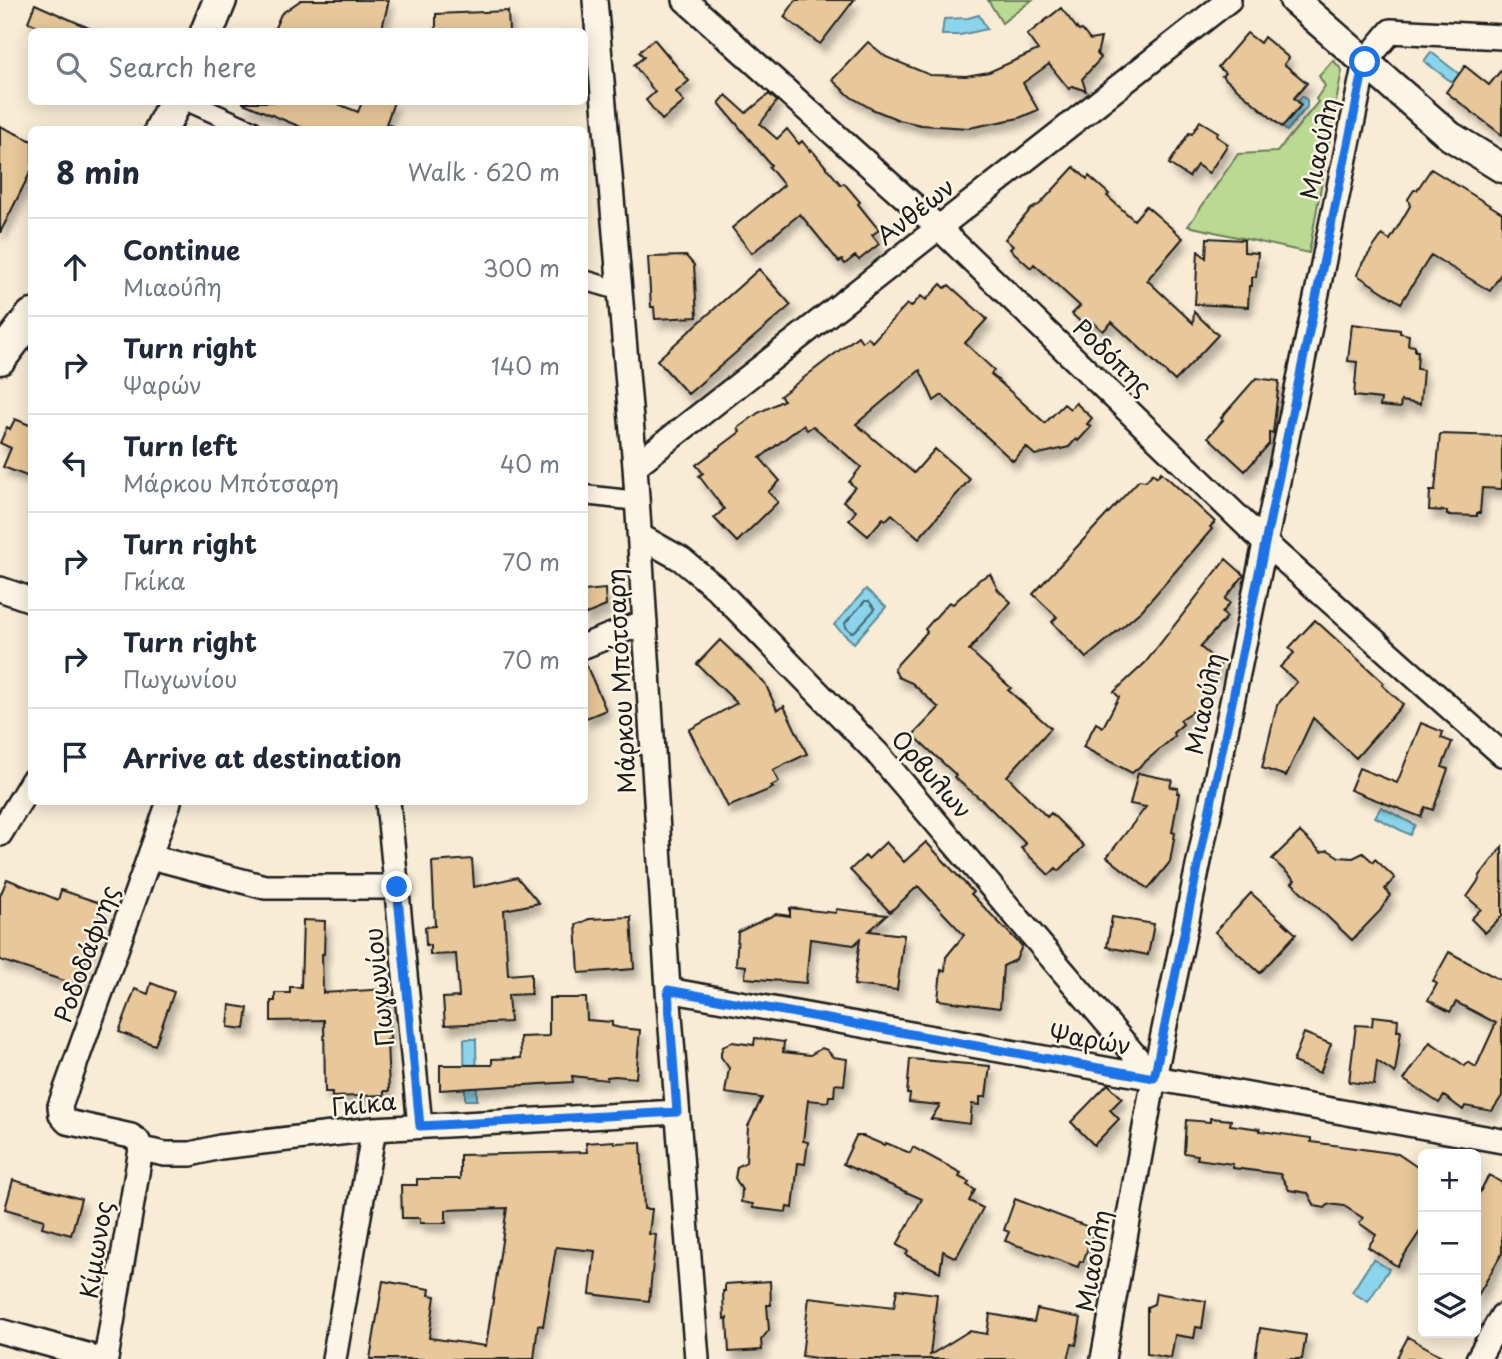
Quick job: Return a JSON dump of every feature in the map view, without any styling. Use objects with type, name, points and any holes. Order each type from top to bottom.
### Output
[{"type":"main road","points":[[209,28],[220,0]]},
{"type":"main road","points":[[163,126],[174,105]]},
{"type":"street","name":"Μάρκου Μπότσαρη","points":[[595,0],[638,501],[668,990],[697,1359]]},
{"type":"street","name":"Ροδόπης","points":[[684,0],[939,228],[1265,543],[1502,754]]},
{"type":"street","name":"Ανθέων","points":[[635,466],[1229,0]]},
{"type":"street","points":[[1294,0],[1450,136],[1502,168]]},
{"type":"street","points":[[1365,62],[1391,31],[1502,37]]},
{"type":"street","name":"Μιαούλη","points":[[1103,1359],[1154,1078],[1365,62]]},
{"type":"street","points":[[196,105],[243,126]]},
{"type":"street","points":[[588,281],[618,290]]},
{"type":"street","points":[[588,495],[638,501]]},
{"type":"street","name":"Ορβυλων","points":[[640,536],[681,559],[715,587],[877,752],[1154,1078]]},
{"type":"street","points":[[0,589],[28,599]]},
{"type":"street","points":[[588,644],[645,622]]},
{"type":"street","points":[[0,834],[28,788]]},
{"type":"street","name":"Ροδοδάφνης","points":[[67,1122],[61,1115],[60,1106],[168,805]]},
{"type":"street","name":"Πωγωνίου","points":[[388,805],[420,1126]]},
{"type":"street","points":[[151,857],[265,887],[397,887]]},
{"type":"street","name":"Ψαρών","points":[[668,990],[1502,1141]]},
{"type":"street","name":"Γκίκα","points":[[67,1122],[131,1136],[138,1141],[141,1149],[165,1154],[191,1154],[219,1147],[374,1129],[677,1112]]},
{"type":"street","points":[[334,1359],[374,1129]]},
{"type":"street","name":"Κίμωνος","points":[[106,1359],[141,1149]]},
{"type":"street","points":[[1478,1359],[1502,1316]]},
{"type":"street","points":[[0,1331],[87,1355],[93,1359]]},
{"type":"green space","points":[[988,0],[1032,0],[1002,23]]},
{"type":"green space","points":[[1333,60],[1342,70],[1309,253],[1188,226],[1238,154],[1277,152],[1318,102],[1316,99],[1325,86],[1319,76]]},
{"type":"water","points":[[979,15],[987,29],[960,35],[942,35],[944,19]]},
{"type":"water","points":[[1431,52],[1459,74],[1453,83],[1424,61]]},
{"type":"water","points":[[1302,96],[1307,100],[1307,107],[1287,131],[1282,127],[1301,105],[1298,102]]},
{"type":"water","points":[[866,589],[886,607],[854,643],[834,625]]},
{"type":"water","points":[[1381,807],[1415,825],[1410,835],[1375,817]]},
{"type":"water","points":[[464,1039],[476,1039],[477,1100],[465,1100]]},
{"type":"water","points":[[1373,1259],[1389,1269],[1368,1302],[1352,1292]]},
{"type":"building","points":[[301,0],[389,0],[382,28],[275,28],[281,14]]},
{"type":"building","points":[[796,0],[854,0],[820,44],[784,17]]},
{"type":"building","points":[[35,4],[89,28],[43,28],[28,22]]},
{"type":"building","points":[[1061,8],[1079,31],[1082,30],[1090,40],[1101,38],[1097,54],[1101,58],[1082,79],[1086,91],[1073,86],[1069,89],[1049,64],[1023,83],[1038,110],[1019,118],[969,128],[921,125],[872,109],[851,97],[832,80],[868,42],[886,57],[930,75],[966,76],[989,72],[1038,50],[1027,35]]},
{"type":"building","points":[[508,11],[509,28],[436,28],[436,14]]},
{"type":"building","points":[[1247,33],[1260,43],[1264,37],[1289,58],[1284,64],[1307,83],[1294,98],[1301,105],[1282,127],[1222,76],[1225,73],[1218,67]]},
{"type":"building","points":[[654,39],[689,81],[676,92],[684,102],[662,120],[646,100],[655,92],[634,65],[644,57],[639,52]]},
{"type":"building","points":[[1465,66],[1489,85],[1502,69],[1502,135],[1446,92]]},
{"type":"building","points":[[769,94],[777,101],[760,124],[777,139],[787,129],[799,144],[802,141],[810,151],[811,149],[841,185],[844,183],[860,202],[858,204],[879,230],[872,235],[879,244],[859,260],[855,256],[845,264],[842,260],[839,262],[800,214],[752,253],[732,228],[784,185],[769,167],[771,165],[719,103],[726,95],[746,113]]},
{"type":"building","points":[[248,105],[340,105],[358,112],[361,105],[393,105],[386,124],[391,126],[298,126]]},
{"type":"building","points":[[1200,121],[1218,132],[1216,136],[1228,144],[1209,173],[1197,165],[1189,177],[1169,164]]},
{"type":"building","points":[[0,126],[28,139],[28,177],[0,233]]},
{"type":"building","points":[[1074,167],[1087,179],[1089,176],[1134,220],[1146,206],[1183,238],[1147,280],[1193,323],[1194,312],[1218,335],[1175,381],[1112,322],[1103,331],[1093,322],[1087,328],[1072,314],[1080,306],[1034,264],[1031,268],[1010,249],[1013,246],[1005,239]]},
{"type":"building","points":[[1431,169],[1502,213],[1502,272],[1490,291],[1431,255],[1401,303],[1357,275],[1382,235],[1390,240],[1410,206],[1408,199]]},
{"type":"building","points":[[1207,238],[1244,240],[1244,252],[1258,253],[1256,277],[1252,277],[1252,286],[1249,286],[1248,307],[1195,304],[1198,251],[1206,258]]},
{"type":"building","points":[[686,256],[694,265],[697,317],[655,319],[654,307],[651,307],[648,257]]},
{"type":"building","points":[[759,269],[791,305],[688,394],[657,360]]},
{"type":"building","points":[[941,284],[945,288],[949,285],[987,319],[965,343],[994,370],[991,374],[1045,423],[1064,404],[1070,409],[1076,403],[1092,418],[1087,424],[1091,427],[1069,447],[1035,455],[1026,447],[1013,461],[942,395],[934,401],[920,370],[856,424],[914,473],[935,449],[970,479],[919,538],[892,514],[886,520],[883,518],[868,536],[849,520],[856,511],[843,501],[855,487],[849,482],[861,467],[813,426],[807,430],[803,425],[760,458],[780,481],[768,492],[778,502],[737,542],[714,518],[724,509],[699,476],[703,473],[696,465],[740,432],[738,428],[758,413],[784,400],[780,396],[858,336],[862,342],[868,337],[872,342],[907,304],[911,307],[921,296],[926,300]]},
{"type":"building","points":[[1352,324],[1400,330],[1400,333],[1409,335],[1408,345],[1415,346],[1415,351],[1418,351],[1417,369],[1423,370],[1420,404],[1401,401],[1400,408],[1380,406],[1381,399],[1354,396],[1357,362],[1348,361]]},
{"type":"building","points":[[1256,378],[1279,381],[1273,433],[1269,432],[1269,444],[1245,471],[1208,437]]},
{"type":"building","points":[[15,419],[28,424],[28,476],[3,467],[11,448],[0,443],[7,427],[10,429]]},
{"type":"building","points":[[1440,434],[1502,436],[1502,489],[1482,488],[1480,513],[1477,513],[1477,516],[1447,515],[1447,511],[1429,510],[1430,491],[1435,491]]},
{"type":"building","points":[[1161,472],[1215,522],[1210,527],[1212,529],[1142,610],[1086,658],[1052,622],[1057,617],[1033,594],[1139,480],[1146,481],[1153,473],[1157,477]]},
{"type":"building","points":[[1226,559],[1244,575],[1225,599],[1230,603],[1222,613],[1227,617],[1200,647],[1221,664],[1205,684],[1203,701],[1198,708],[1180,720],[1183,724],[1173,733],[1175,736],[1132,773],[1083,747],[1096,723],[1103,727],[1119,697],[1114,692],[1145,663]]},
{"type":"building","points":[[990,574],[998,590],[1011,602],[969,650],[1011,688],[1008,690],[1051,728],[1007,776],[1047,817],[1051,813],[1084,846],[1059,871],[1056,868],[1049,875],[1021,848],[1026,844],[913,735],[939,708],[912,683],[898,677],[894,668],[927,632],[925,629],[949,602],[953,604],[980,579]]},
{"type":"building","points":[[605,589],[606,606],[588,613],[588,591]]},
{"type":"building","points":[[1315,620],[1403,704],[1356,758],[1313,718],[1286,776],[1262,768],[1277,705],[1297,682],[1280,667],[1294,653],[1289,648]]},
{"type":"building","points":[[720,640],[765,683],[777,710],[784,706],[807,754],[773,770],[779,782],[771,786],[773,788],[728,807],[689,730],[737,703],[697,664]]},
{"type":"building","points":[[588,669],[606,710],[588,717]]},
{"type":"building","points":[[1421,723],[1443,732],[1441,738],[1452,742],[1442,767],[1448,769],[1433,810],[1425,807],[1421,817],[1350,790],[1359,768],[1397,783]]},
{"type":"building","points":[[1138,773],[1172,780],[1170,787],[1178,788],[1179,793],[1170,862],[1148,889],[1107,857],[1146,807],[1130,804]]},
{"type":"building","points":[[1300,832],[1321,852],[1328,850],[1339,857],[1353,858],[1363,853],[1373,862],[1375,859],[1395,878],[1385,889],[1390,895],[1380,911],[1352,940],[1292,883],[1295,880],[1272,859]]},
{"type":"building","points":[[886,842],[904,862],[926,842],[973,892],[971,894],[1022,946],[1016,960],[1003,966],[1000,1008],[938,1000],[941,970],[945,971],[946,957],[964,935],[918,886],[890,912],[850,870],[865,856],[868,859]]},
{"type":"building","points":[[1502,847],[1502,916],[1485,933],[1471,919],[1481,909],[1467,897]]},
{"type":"building","points":[[472,859],[474,887],[517,877],[539,903],[504,910],[508,975],[531,973],[531,994],[508,995],[510,1022],[445,1025],[443,998],[459,997],[456,954],[430,955],[430,945],[426,945],[425,927],[435,926],[432,862]]},
{"type":"building","points":[[7,879],[58,900],[61,890],[103,904],[77,985],[0,960],[0,896]]},
{"type":"building","points":[[1251,893],[1296,934],[1260,973],[1215,932]]},
{"type":"building","points":[[790,908],[836,913],[836,909],[887,915],[869,931],[904,935],[897,990],[854,985],[860,939],[854,945],[810,939],[806,983],[745,978],[746,966],[736,965],[738,932],[776,914],[790,916]]},
{"type":"building","points":[[631,917],[634,969],[579,973],[576,925],[589,919]]},
{"type":"building","points":[[1112,917],[1154,924],[1148,955],[1107,947]]},
{"type":"building","points":[[303,920],[325,921],[323,993],[387,989],[389,1091],[384,1091],[384,1095],[332,1097],[332,1092],[325,1092],[324,1020],[271,1021],[271,1001],[275,1001],[275,993],[290,993],[290,987],[301,987]]},
{"type":"building","points":[[1449,952],[1502,981],[1502,1096],[1492,1111],[1465,1106],[1463,1110],[1444,1096],[1439,1103],[1404,1080],[1430,1042],[1465,1066],[1468,1062],[1476,1067],[1496,1023],[1456,1002],[1450,1012],[1428,1000],[1437,984],[1433,981]]},
{"type":"building","points":[[151,983],[174,992],[155,1045],[119,1032],[135,989],[148,994]]},
{"type":"building","points":[[549,998],[586,998],[587,1020],[612,1022],[612,1026],[640,1030],[636,1078],[615,1076],[607,1077],[607,1080],[572,1076],[573,1082],[440,1090],[440,1065],[492,1065],[492,1059],[521,1058],[520,1037],[549,1036]]},
{"type":"building","points":[[230,1005],[248,1008],[245,1029],[228,1027]]},
{"type":"building","points":[[1373,1016],[1398,1019],[1397,1031],[1401,1031],[1395,1073],[1377,1061],[1374,1085],[1349,1082],[1356,1025],[1372,1026]]},
{"type":"building","points":[[1304,1033],[1331,1044],[1320,1073],[1293,1062]]},
{"type":"building","points":[[755,1038],[784,1042],[783,1052],[810,1055],[822,1048],[833,1057],[847,1059],[844,1085],[835,1084],[834,1096],[829,1096],[828,1102],[808,1100],[803,1141],[808,1142],[805,1164],[798,1163],[793,1208],[787,1207],[786,1212],[753,1208],[753,1204],[741,1202],[742,1190],[735,1178],[737,1167],[746,1162],[748,1126],[762,1098],[725,1093],[729,1068],[721,1057],[721,1052],[723,1047],[732,1042],[754,1045]]},
{"type":"building","points":[[910,1059],[990,1066],[986,1097],[980,1097],[980,1105],[972,1104],[970,1124],[931,1119],[940,1105],[909,1102],[910,1094],[907,1094]]},
{"type":"building","points":[[1108,1084],[1122,1098],[1110,1110],[1119,1119],[1094,1145],[1071,1122]]},
{"type":"building","points":[[1210,1118],[1231,1120],[1230,1125],[1311,1138],[1311,1142],[1398,1154],[1418,1168],[1418,1234],[1397,1266],[1368,1247],[1376,1235],[1359,1223],[1363,1218],[1344,1206],[1315,1206],[1308,1193],[1289,1190],[1280,1174],[1233,1168],[1233,1164],[1197,1159],[1198,1155],[1184,1153],[1186,1120],[1210,1122]]},
{"type":"building","points":[[856,1136],[863,1136],[884,1145],[886,1143],[910,1153],[913,1147],[961,1173],[959,1177],[969,1182],[967,1185],[975,1190],[969,1201],[983,1208],[956,1258],[943,1251],[940,1272],[906,1255],[908,1251],[897,1245],[922,1199],[843,1164]]},
{"type":"building","points":[[641,1142],[644,1209],[652,1209],[649,1234],[656,1235],[649,1301],[590,1294],[595,1251],[556,1247],[543,1326],[538,1325],[534,1359],[370,1359],[383,1281],[430,1289],[429,1295],[435,1296],[429,1338],[486,1346],[507,1208],[446,1210],[446,1223],[420,1223],[420,1218],[402,1218],[401,1185],[417,1185],[417,1179],[460,1179],[460,1155],[587,1152],[586,1143]]},
{"type":"building","points":[[1489,1175],[1502,1183],[1502,1253],[1481,1290],[1481,1212],[1481,1190]]},
{"type":"building","points":[[13,1180],[81,1199],[71,1235],[42,1227],[44,1220],[5,1209]]},
{"type":"building","points":[[1015,1199],[1094,1229],[1083,1262],[1080,1261],[1078,1267],[1005,1241],[1009,1232],[1004,1230]]},
{"type":"building","points":[[770,1281],[771,1305],[767,1305],[769,1330],[761,1340],[762,1350],[729,1352],[727,1318],[724,1319],[725,1284]]},
{"type":"building","points":[[897,1289],[937,1294],[930,1355],[969,1331],[987,1334],[990,1314],[1034,1322],[1037,1309],[1081,1318],[1076,1345],[1072,1344],[1068,1359],[823,1359],[802,1356],[809,1297],[894,1307]]},
{"type":"building","points":[[1156,1293],[1206,1301],[1202,1328],[1196,1327],[1194,1338],[1175,1335],[1171,1358],[1147,1354],[1147,1307],[1154,1304]]},
{"type":"building","points":[[1260,1328],[1306,1335],[1302,1359],[1255,1359]]},
{"type":"building","points":[[1408,1337],[1447,1359],[1396,1359]]},
{"type":"route","points":[[397,887],[420,1126],[677,1112],[668,990],[1154,1078],[1365,62]]}]
